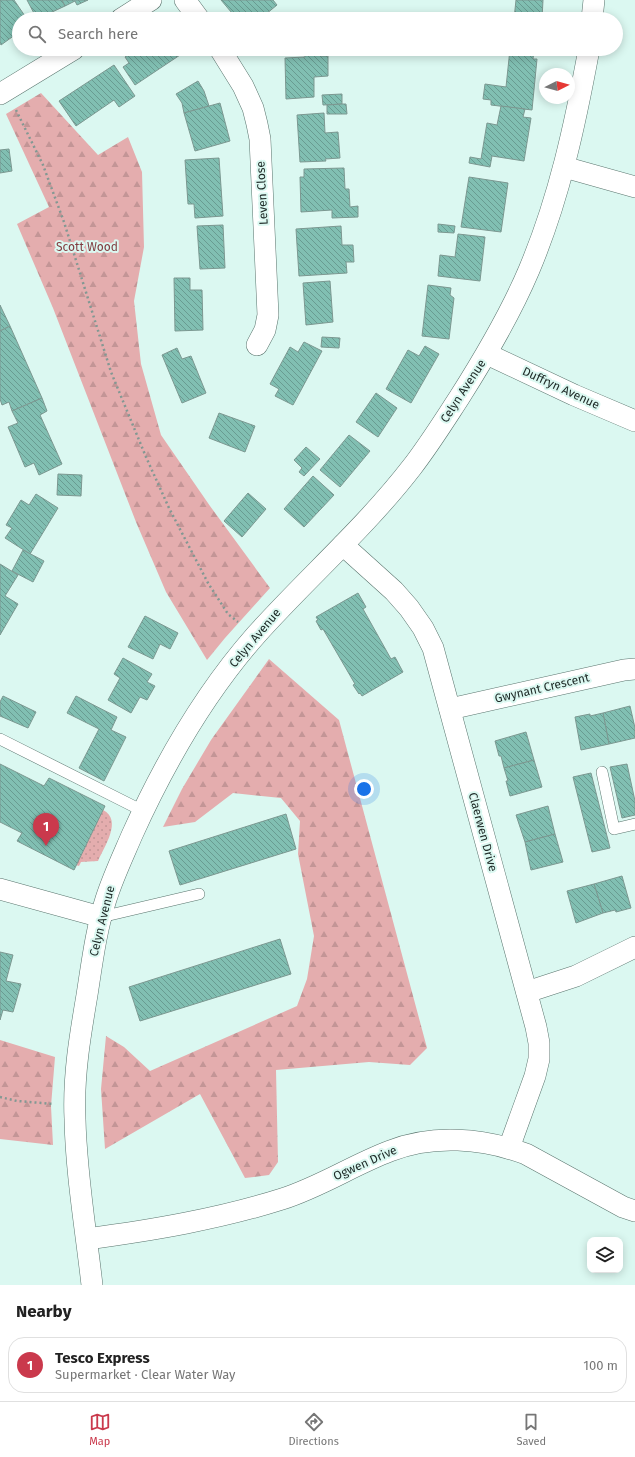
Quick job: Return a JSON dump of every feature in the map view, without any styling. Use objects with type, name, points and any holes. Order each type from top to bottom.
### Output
[{"type":"street","points":[[132,12],[152,0]]},
{"type":"street","points":[[185,0],[194,12]]},
{"type":"street","points":[[593,12],[594,0]]},
{"type":"street","points":[[7,99],[65,56]]},
{"type":"street","name":"Leven Close","points":[[224,56],[243,86],[253,108],[260,139],[268,315],[265,330],[257,345]]},
{"type":"street","name":"Celyn Avenue","points":[[92,1285],[77,1154],[74,1106],[75,1080],[82,1024],[101,917],[112,880],[143,811],[177,745],[238,655],[281,608],[343,545],[414,466],[487,354],[528,271],[546,226],[564,167],[577,113],[588,56]]},
{"type":"street","points":[[564,167],[635,187]]},
{"type":"street","name":"Duffryn Avenue","points":[[487,354],[574,395],[635,421]]},
{"type":"street","name":"Claerwen Drive","points":[[343,545],[394,591],[409,608],[423,628],[433,648],[450,709],[536,1027],[539,1043],[539,1059],[535,1076],[509,1148]]},
{"type":"street","name":"Gwynant Crescent","points":[[450,709],[624,670],[635,669]]},
{"type":"street","points":[[0,889],[101,917]]},
{"type":"street","points":[[526,992],[576,976],[635,947]]},
{"type":"street","name":"Ogwen Drive","points":[[87,1240],[196,1221],[283,1199],[390,1151],[413,1144],[438,1141],[470,1141],[509,1148],[526,1154],[635,1212]]},
{"type":"lane","points":[[0,739],[143,811]]},
{"type":"lane","points":[[602,772],[614,829],[635,824]]},
{"type":"lane","points":[[101,917],[199,894]]},
{"type":"path","points":[[7,99],[43,165],[64,222],[111,372],[146,457],[169,508],[208,583],[228,614],[242,626]]},
{"type":"path","points":[[0,1097],[18,1101],[74,1106]]},
{"type":"green space","name":"Scott Wood","points":[[41,93],[98,155],[128,137],[142,172],[144,247],[134,301],[141,364],[161,435],[210,506],[270,588],[207,660],[166,592],[136,522],[53,308],[17,224],[49,207],[6,114]]},
{"type":"green space","points":[[269,659],[339,720],[427,1048],[410,1065],[369,1062],[276,1070],[278,1162],[269,1175],[245,1178],[200,1094],[105,1149],[101,1089],[106,1036],[124,1047],[150,1071],[297,1006],[307,979],[314,936],[298,854],[300,821],[281,798],[233,793],[195,822],[163,827],[182,789],[211,740]]},
{"type":"green space","points":[[103,810],[109,814],[112,820],[112,827],[104,849],[98,861],[81,862],[79,866],[76,865]]},
{"type":"green space","points":[[0,1040],[55,1057],[51,1106],[53,1145],[0,1139]]},
{"type":"building","points":[[0,0],[14,0],[22,12],[12,12],[12,37],[1,45]]},
{"type":"building","points":[[27,0],[62,0],[65,6],[52,12],[33,12]]},
{"type":"building","points":[[62,0],[88,0],[77,5],[75,1],[65,6]]},
{"type":"building","points":[[221,0],[273,0],[277,5],[268,12],[231,12]]},
{"type":"building","points":[[516,0],[543,0],[542,12],[515,12]]},
{"type":"building","points":[[178,56],[135,85],[123,67],[129,63],[125,57]]},
{"type":"building","points":[[328,56],[328,76],[314,77],[314,97],[286,99],[285,58]]},
{"type":"building","points":[[509,56],[533,56],[533,59],[537,59],[532,110],[491,105],[491,100],[483,99],[485,84],[506,87]]},
{"type":"building","points":[[114,65],[135,96],[119,107],[114,100],[76,126],[59,101]]},
{"type":"building","points":[[198,81],[204,91],[209,106],[184,113],[182,103],[176,94]]},
{"type":"building","points":[[342,94],[342,104],[323,105],[322,95]]},
{"type":"building","points":[[220,103],[230,141],[195,151],[184,113]]},
{"type":"building","points":[[346,104],[347,114],[327,114],[327,105]]},
{"type":"building","points":[[501,106],[525,109],[523,117],[531,118],[524,161],[492,156],[490,167],[469,163],[470,157],[481,159],[487,123],[497,125]]},
{"type":"building","points":[[324,113],[325,133],[338,132],[340,158],[325,159],[326,161],[300,162],[297,115]]},
{"type":"building","points":[[9,149],[12,171],[0,173],[0,150]]},
{"type":"building","points":[[219,158],[223,216],[195,218],[194,204],[188,204],[185,160]]},
{"type":"building","points":[[344,168],[345,189],[349,189],[350,207],[358,206],[358,217],[332,218],[332,210],[301,212],[300,177],[304,177],[304,169]]},
{"type":"building","points":[[469,177],[508,183],[501,232],[461,227]]},
{"type":"building","points":[[438,224],[455,226],[454,233],[438,232]]},
{"type":"building","points":[[223,225],[225,268],[200,269],[197,226]]},
{"type":"building","points":[[341,226],[342,245],[353,245],[354,262],[346,262],[347,273],[299,276],[296,229]]},
{"type":"building","points":[[458,234],[485,237],[480,281],[438,276],[440,255],[455,257]]},
{"type":"building","points":[[174,278],[190,278],[190,290],[202,290],[203,330],[175,331]]},
{"type":"building","points":[[330,281],[333,322],[306,325],[303,283]]},
{"type":"building","points":[[428,285],[451,288],[450,295],[454,298],[449,339],[422,336]]},
{"type":"building","points":[[0,305],[10,326],[0,331]]},
{"type":"building","points":[[10,326],[42,398],[12,411],[9,402],[2,405],[0,399],[0,331]]},
{"type":"building","points":[[322,337],[340,338],[339,348],[321,347]]},
{"type":"building","points":[[304,342],[322,351],[293,405],[275,396],[279,389],[270,384],[290,347],[298,352]]},
{"type":"building","points":[[425,346],[439,354],[411,403],[386,389],[408,350],[419,356]]},
{"type":"building","points":[[177,348],[182,359],[191,356],[206,393],[182,403],[162,355]]},
{"type":"building","points":[[376,393],[397,408],[378,437],[356,422]]},
{"type":"building","points":[[42,398],[47,411],[40,415],[62,464],[39,475],[34,463],[25,467],[8,427],[18,423],[12,411]]},
{"type":"building","points":[[219,413],[255,426],[245,452],[209,438]]},
{"type":"building","points":[[349,435],[370,451],[340,487],[320,470]]},
{"type":"building","points":[[306,447],[320,459],[304,476],[299,472],[302,468],[294,460]]},
{"type":"building","points":[[58,474],[82,475],[81,496],[57,495]]},
{"type":"building","points":[[313,476],[334,495],[304,527],[284,509]]},
{"type":"building","points":[[248,493],[266,509],[242,537],[224,521]]},
{"type":"building","points":[[36,494],[58,508],[30,554],[5,538],[12,528],[6,525],[21,500],[29,505]]},
{"type":"building","points":[[23,550],[44,561],[33,582],[12,571]]},
{"type":"building","points":[[0,564],[18,575],[5,596],[18,604],[0,635]]},
{"type":"building","points":[[358,593],[366,607],[363,609],[391,659],[395,657],[403,672],[362,696],[353,685],[355,684],[323,629],[321,630],[316,621],[318,620],[316,617]]},
{"type":"building","points":[[145,616],[178,633],[170,649],[160,644],[153,659],[128,647]]},
{"type":"building","points":[[123,658],[152,674],[147,682],[155,686],[147,700],[140,697],[131,713],[108,700],[120,678],[114,674]]},
{"type":"building","points":[[3,696],[36,712],[28,728],[0,716],[0,702]]},
{"type":"building","points":[[76,696],[117,717],[111,730],[126,737],[104,781],[79,768],[99,729],[67,713]]},
{"type":"building","points":[[630,706],[635,728],[635,738],[609,744],[603,713]]},
{"type":"building","points":[[603,713],[609,744],[581,750],[575,717]]},
{"type":"building","points":[[526,732],[534,760],[504,768],[495,741]]},
{"type":"building","points":[[534,760],[542,787],[510,796],[504,768]]},
{"type":"building","points":[[0,764],[44,786],[49,778],[105,806],[74,870],[17,841],[22,833],[0,822]]},
{"type":"building","points":[[627,764],[635,801],[635,815],[622,818],[610,767]]},
{"type":"building","points":[[591,773],[610,848],[592,852],[573,777]]},
{"type":"building","points":[[548,806],[555,834],[525,842],[516,815]]},
{"type":"building","points":[[286,814],[296,849],[180,885],[169,851]]},
{"type":"building","points":[[555,834],[563,862],[531,870],[525,842]]},
{"type":"building","points":[[622,876],[631,908],[616,912],[615,910],[603,913],[594,884]]},
{"type":"building","points":[[594,884],[603,913],[576,923],[567,891]]},
{"type":"building","points":[[280,939],[291,974],[140,1021],[129,987]]},
{"type":"building","points":[[0,952],[13,955],[6,981],[21,984],[13,1012],[3,1010],[0,1020]]},
{"type":"place","name":"Tesco Express","points":[[46,846]]}]
